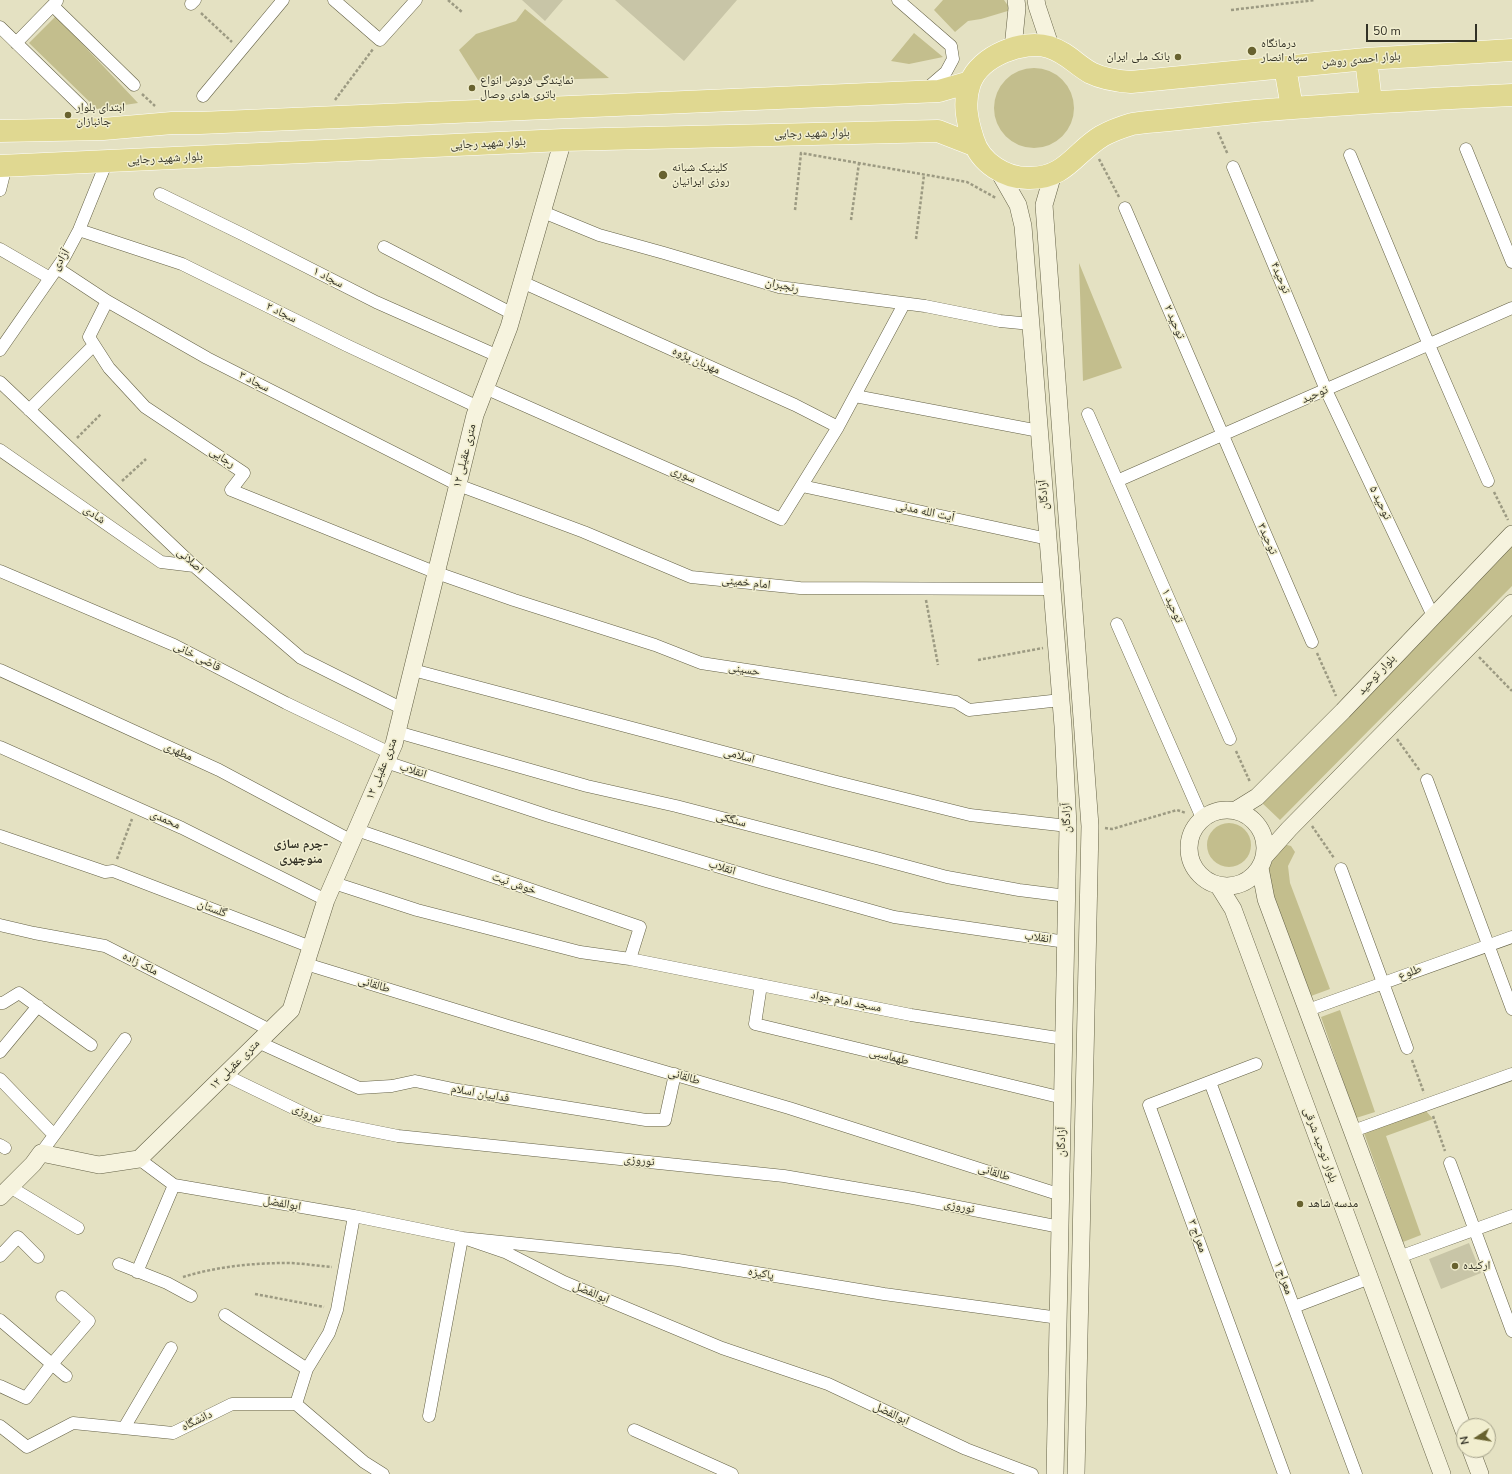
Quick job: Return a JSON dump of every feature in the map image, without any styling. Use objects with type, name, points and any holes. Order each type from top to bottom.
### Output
[{"type":"highway","name":"بلوار احمدی روشن","points":[[970,82],[979,69],[995,56],[1013,48],[1032,45],[1052,48],[1069,56],[1092,73],[1111,79],[1131,82],[1366,59],[1512,50]]},
{"type":"highway","points":[[1366,59],[1371,102]]},
{"type":"highway","points":[[1285,67],[1292,108]]},
{"type":"highway","points":[[0,132],[103,129],[172,123],[321,118],[931,91],[970,82],[966,99],[966,110],[967,120],[974,145],[984,158],[998,170],[1007,175],[1030,178],[1053,174],[1063,169],[1096,140],[1133,124],[1292,108],[1371,102],[1512,95]]},
{"type":"highway","points":[[931,91],[951,102],[954,114],[948,125],[938,131]]},
{"type":"highway","name":"بلوار شهید رجایی","points":[[3,166],[563,140],[938,131],[974,145]]},
{"type":"street","points":[[203,96],[283,0]]},
{"type":"street","points":[[334,0],[380,40],[409,3]]},
{"type":"street","points":[[898,0],[951,46],[954,59],[931,91]]},
{"type":"street","points":[[1013,48],[1017,8],[1016,0]]},
{"type":"street","points":[[1036,0],[1052,48]]},
{"type":"street","points":[[16,43],[56,3],[134,86]]},
{"type":"street","points":[[0,27],[82,107]]},
{"type":"street","name":"۱۲ متری عقیلی","points":[[139,1159],[291,1010],[326,900],[394,744],[478,407],[513,314],[563,140]]},
{"type":"street","points":[[1466,149],[1512,262]]},
{"type":"street","points":[[1350,155],[1429,345],[1488,481]]},
{"type":"street","name":"آزادی","points":[[0,350],[64,258],[79,230],[106,161]]},
{"type":"street","points":[[0,190],[3,166]]},
{"type":"street","name":"توحید۴","points":[[1233,167],[1326,390]]},
{"type":"street","name":"آزادگان","points":[[998,170],[1018,205],[1023,226],[1061,700],[1068,826],[1056,1474]]},
{"type":"street","name":"آزادگان","points":[[1053,174],[1044,205],[1090,826],[1076,1474]]},
{"type":"street","name":"سجاد ۱","points":[[160,194],[376,302],[498,356]]},
{"type":"street","name":"توحید ۲","points":[[1125,208],[1222,435]]},
{"type":"street","name":"رنجبران","points":[[543,212],[599,235],[664,252],[779,287],[925,306],[1000,321],[1031,324]]},
{"type":"street","name":"سجاد ۲","points":[[79,230],[182,264],[346,345],[478,407]]},
{"type":"street","points":[[384,247],[513,314]]},
{"type":"street","points":[[0,249],[50,278]]},
{"type":"street","name":"سجاد ۳","points":[[57,268],[107,301],[207,358],[458,485]]},
{"type":"street","name":"مهربان پژوه","points":[[522,282],[795,405],[838,427]]},
{"type":"street","points":[[29,410],[94,345],[89,337],[107,301]]},
{"type":"street","points":[[838,427],[904,304]]},
{"type":"street","name":"توحید","points":[[1117,481],[1512,308]]},
{"type":"street","name":"رجایی","points":[[94,345],[109,368],[145,407],[244,473],[231,490],[437,573]]},
{"type":"street","name":"اصلانی","points":[[0,382],[194,566],[301,658],[403,709]]},
{"type":"street","name":"سوری","points":[[485,388],[781,519],[838,427]]},
{"type":"street","name":"توحید ۵","points":[[1326,390],[1433,616]]},
{"type":"street","points":[[855,396],[1039,431]]},
{"type":"street","name":"توحید ۱","points":[[1088,414],[1230,739]]},
{"type":"street","name":"توحید۳","points":[[1222,435],[1312,642]]},
{"type":"street","name":"شادی","points":[[0,450],[161,562],[194,566]]},
{"type":"street","name":"امام خمینی","points":[[458,485],[584,532],[691,577],[800,588],[1052,589]]},
{"type":"street","name":"آیت الله مدنی","points":[[802,486],[1048,539]]},
{"type":"street","name":"بلوار توحید","points":[[1236,810],[1257,797],[1343,711],[1433,616],[1510,528]]},
{"type":"street","name":"قاضی خانی","points":[[0,571],[174,644],[388,758]]},
{"type":"street","name":"حسینی","points":[[437,573],[514,600],[655,645],[701,663],[956,702],[969,710],[1061,700]]},
{"type":"street","points":[[1459,1418],[1266,898],[1262,862],[1265,845],[1263,833],[1256,822],[1247,815],[1236,810],[1224,809],[1212,812],[1202,818],[1194,827],[1189,838],[1188,850],[1191,862],[1198,873],[1207,881],[1218,885],[1230,886],[1242,883],[1252,877],[1262,862],[1304,814],[1512,604]]},
{"type":"street","points":[[1116,624],[1202,818]]},
{"type":"street","name":"مطهری","points":[[0,670],[218,770],[354,836]]},
{"type":"street","name":"اسلامی","points":[[413,670],[833,781],[970,815],[1068,826]]},
{"type":"street","points":[[1062,726],[1083,725]]},
{"type":"street","name":"سنگکی","points":[[397,732],[587,786],[676,806],[880,858],[947,877],[1019,890],[1067,896]]},
{"type":"street","name":"محمدی","points":[[0,747],[182,828],[326,900]]},
{"type":"street","name":"انقلاب","points":[[388,758],[556,818],[766,881],[894,917],[1066,942]]},
{"type":"street","points":[[1427,780],[1512,1008]]},
{"type":"street","name":"گلستان","points":[[0,836],[105,872],[113,871],[311,948]]},
{"type":"street","name":"خوش نیت","points":[[354,836],[640,926],[630,959]]},
{"type":"street","points":[[1341,869],[1407,1048]]},
{"type":"street","name":"مسجد امام جواد","points":[[334,883],[417,910],[580,952],[630,959],[911,1015],[1064,1039]]},
{"type":"street","name":"بلوار توحید شرقی","points":[[1218,885],[1233,910],[1442,1474]]},
{"type":"street","name":"ملک زاده","points":[[0,925],[105,946],[270,1030]]},
{"type":"street","name":"طلوع","points":[[1308,1010],[1488,946],[1512,936]]},
{"type":"street","name":"طالقانی","points":[[306,964],[508,1026],[789,1108],[1061,1195]]},
{"type":"street","name":"طهماسبی","points":[[761,985],[754,1024],[1063,1098]]},
{"type":"street","points":[[0,1003],[3,1003],[19,993],[91,1045]]},
{"type":"street","points":[[0,1052],[38,1006]]},
{"type":"street","points":[[78,1228],[5,1192],[33,1164],[125,1039]]},
{"type":"street","name":"فداییان اسلام","points":[[258,1042],[359,1088],[392,1086],[415,1081],[458,1090],[646,1120],[665,1120],[675,1074]]},
{"type":"street","points":[[1256,1064],[1210,1082],[1149,1105],[1256,1064]]},
{"type":"street","points":[[1353,1131],[1512,1074]]},
{"type":"street","name":"نوروزی","points":[[225,1075],[318,1120],[398,1136],[784,1176],[913,1198],[1060,1227]]},
{"type":"street","points":[[0,1079],[54,1135]]},
{"type":"street","name":"معراج ۱","points":[[1210,1082],[1356,1474]]},
{"type":"street","name":"معراج ۳","points":[[1149,1105],[1284,1474]]},
{"type":"street","points":[[41,1153],[99,1164],[139,1159]]},
{"type":"street","name":"ابوالفضل","points":[[139,1159],[174,1185],[354,1216],[462,1238],[504,1252],[564,1282],[722,1348],[828,1384],[1013,1471],[1032,1474]]},
{"type":"street","points":[[1450,1163],[1512,1331]]},
{"type":"street","points":[[137,1272],[174,1185]]},
{"type":"street","points":[[354,1216],[345,1268],[336,1310],[329,1333],[307,1369],[296,1404],[364,1462],[383,1474]]},
{"type":"street","points":[[1399,1256],[1512,1216]]},
{"type":"street","points":[[0,1256],[18,1237],[38,1257]]},
{"type":"street","points":[[429,1416],[462,1238]]},
{"type":"street","name":"پاکیزه","points":[[462,1238],[678,1260],[884,1294],[1059,1318]]},
{"type":"street","points":[[119,1264],[166,1283],[191,1296]]},
{"type":"street","points":[[1294,1307],[1370,1278]]},
{"type":"street","points":[[0,1386],[26,1398],[52,1364],[89,1321],[62,1297]]},
{"type":"street","points":[[225,1315],[307,1369]]},
{"type":"street","points":[[0,1320],[66,1376]]},
{"type":"street","points":[[124,1428],[171,1348]]},
{"type":"street","name":"دانشگاه","points":[[0,1426],[27,1448],[73,1423],[173,1433],[232,1404],[296,1404]]},
{"type":"street","points":[[634,1430],[732,1474]]},
{"type":"street","points":[[1474,1458],[1480,1474]]},
{"type":"path","points":[[448,0],[462,12]]},
{"type":"path","points":[[1232,10],[1314,0]]},
{"type":"path","points":[[193,2],[242,50]]},
{"type":"path","points":[[321,118],[380,40]]},
{"type":"path","points":[[134,86],[172,123]]},
{"type":"path","points":[[1211,115],[1233,167]]},
{"type":"path","points":[[1096,140],[1125,208]]},
{"type":"path","points":[[795,210],[801,153],[966,182],[1002,201]]},
{"type":"path","points":[[851,220],[859,163]]},
{"type":"path","points":[[916,239],[924,175]]},
{"type":"path","points":[[68,447],[101,414]]},
{"type":"path","points":[[113,490],[146,459]]},
{"type":"path","points":[[1488,481],[1510,528]]},
{"type":"path","points":[[924,588],[938,665]]},
{"type":"path","points":[[1312,642],[1343,711]]},
{"type":"path","points":[[978,660],[1056,646]]},
{"type":"path","points":[[1470,646],[1512,692]]},
{"type":"path","points":[[1389,728],[1427,780]]},
{"type":"path","points":[[1230,739],[1257,797]]},
{"type":"path","points":[[113,871],[136,807]]},
{"type":"path","points":[[1090,826],[1112,829],[1177,810],[1202,818]]},
{"type":"path","points":[[1304,814],[1341,869]]},
{"type":"path","points":[[166,1283],[196,1273],[245,1265],[288,1263],[345,1268]]},
{"type":"path","points":[[255,1294],[336,1310]]},
{"type":"shaded area","points":[[943,0],[1004,0],[1011,10],[981,19],[968,21],[955,32],[934,10]]},
{"type":"shaded area","points":[[525,9],[609,78],[482,82],[478,80],[459,50],[476,34],[516,21]]},
{"type":"shaded area","points":[[56,16],[138,103],[97,109],[29,43]]},
{"type":"shaded area","points":[[914,33],[943,57],[909,64],[891,61]]},
{"type":"shaded area","points":[[1026,68],[1042,68],[1063,79],[1074,100],[1074,116],[1063,137],[1042,148],[1026,148],[1012,142],[1005,137],[1000,130],[994,116],[994,100],[1000,86],[1005,79],[1012,74]]},
{"type":"shaded area","points":[[1079,263],[1122,368],[1083,381]]},
{"type":"shaded area","points":[[1512,543],[1512,586],[1280,820],[1260,801]]},
{"type":"shaded area","points":[[1225,823],[1233,823],[1245,829],[1251,841],[1251,849],[1245,861],[1233,867],[1225,867],[1213,861],[1207,849],[1207,841],[1213,829]]},
{"type":"shaded area","points":[[1283,844],[1291,846],[1295,852],[1288,866],[1290,883],[1330,989],[1311,996],[1275,905],[1269,885],[1269,865],[1273,854]]},
{"type":"shaded area","points":[[1340,1010],[1375,1112],[1356,1118],[1321,1017]]},
{"type":"shaded area","points":[[1426,1111],[1433,1119],[1386,1136],[1421,1235],[1403,1242],[1364,1133]]},
{"type":"building","points":[[522,0],[563,0],[545,21]]},
{"type":"building","points":[[615,0],[737,0],[684,61]]},
{"type":"building","name":"ارکیده","points":[[1469,1243],[1481,1273],[1441,1289],[1429,1259]]},
{"type":"place","name":"درمانگاه سپاه انصار","points":[[1252,51]]},
{"type":"place","name":"بانک ملی ایران","points":[[1178,57]]},
{"type":"place","name":"نمایندگی فروش انواع باتری هادی وصال","points":[[472,88]]},
{"type":"place","name":"ابتدای بلوار جانبازان","points":[[68,115]]},
{"type":"place","name":"کلینیک شبانه روزی ایرانیان","points":[[663,175]]},
{"type":"place","name":"مدسه شاهد","points":[[1300,1204]]},
{"type":"place","name":"ارکیده","points":[[1455,1266]]},
{"type":"district","name":"چرم سازی- منوچهری","points":[[301,852]]}]
